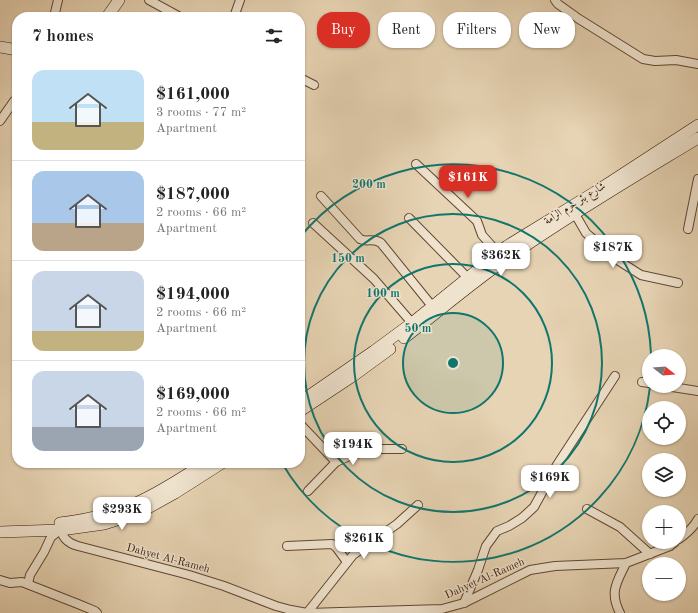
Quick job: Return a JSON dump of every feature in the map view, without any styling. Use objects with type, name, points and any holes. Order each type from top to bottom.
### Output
[{"type":"main road","points":[[111,12],[119,0]]},
{"type":"main road","points":[[0,47],[12,49]]},
{"type":"main road","name":"شارع بئر حرم الرامة","points":[[305,399],[412,323],[507,246],[595,192],[698,125]]},
{"type":"main road","name":"شارع بئر حرم الرامة","points":[[305,408],[353,376],[418,328],[514,253],[698,138]]},
{"type":"main road","points":[[0,525],[60,526],[90,518],[117,510],[154,495],[197,468]]},
{"type":"main road","points":[[0,532],[60,526],[104,524],[139,513],[175,493],[214,468]]},
{"type":"street","points":[[55,12],[58,0]]},
{"type":"street","points":[[149,0],[171,12]]},
{"type":"street","points":[[236,12],[240,0]]},
{"type":"street","points":[[555,0],[558,4],[579,19],[643,59],[655,61],[676,60],[698,64]]},
{"type":"street","points":[[305,80],[314,84]]},
{"type":"street","points":[[0,122],[12,104]]},
{"type":"street","points":[[416,164],[477,221],[482,235],[498,253]]},
{"type":"street","points":[[688,229],[698,179]]},
{"type":"street","points":[[321,196],[360,239],[364,241],[376,240],[381,243],[432,306]]},
{"type":"street","points":[[575,214],[586,233],[619,261],[641,275],[678,283]]},
{"type":"street","points":[[410,218],[467,277]]},
{"type":"street","points":[[313,222],[374,279],[412,323]]},
{"type":"street","points":[[464,603],[486,546],[497,531],[522,518],[534,507],[557,465],[615,376]]},
{"type":"street","points":[[686,389],[698,391]]},
{"type":"street","points":[[305,429],[336,462]]},
{"type":"street","points":[[308,491],[336,462],[354,454],[380,449],[402,449]]},
{"type":"street","points":[[307,613],[353,555],[397,524],[418,505]]},
{"type":"street","points":[[587,509],[620,527],[650,554]]},
{"type":"street","points":[[686,534],[698,519]]},
{"type":"street","points":[[28,584],[30,575],[51,537],[60,526]]},
{"type":"street","name":"Dahyet Al-Rameh","points":[[60,526],[62,535],[72,544],[189,575],[224,586],[276,606],[307,613],[444,611],[464,603],[530,570],[555,566],[626,563],[662,549]]},
{"type":"street","points":[[287,546],[332,544],[347,562]]},
{"type":"street","points":[[620,613],[616,603],[615,586],[626,563]]},
{"type":"street","points":[[0,580],[10,583],[22,582],[28,584],[97,613]]}]
